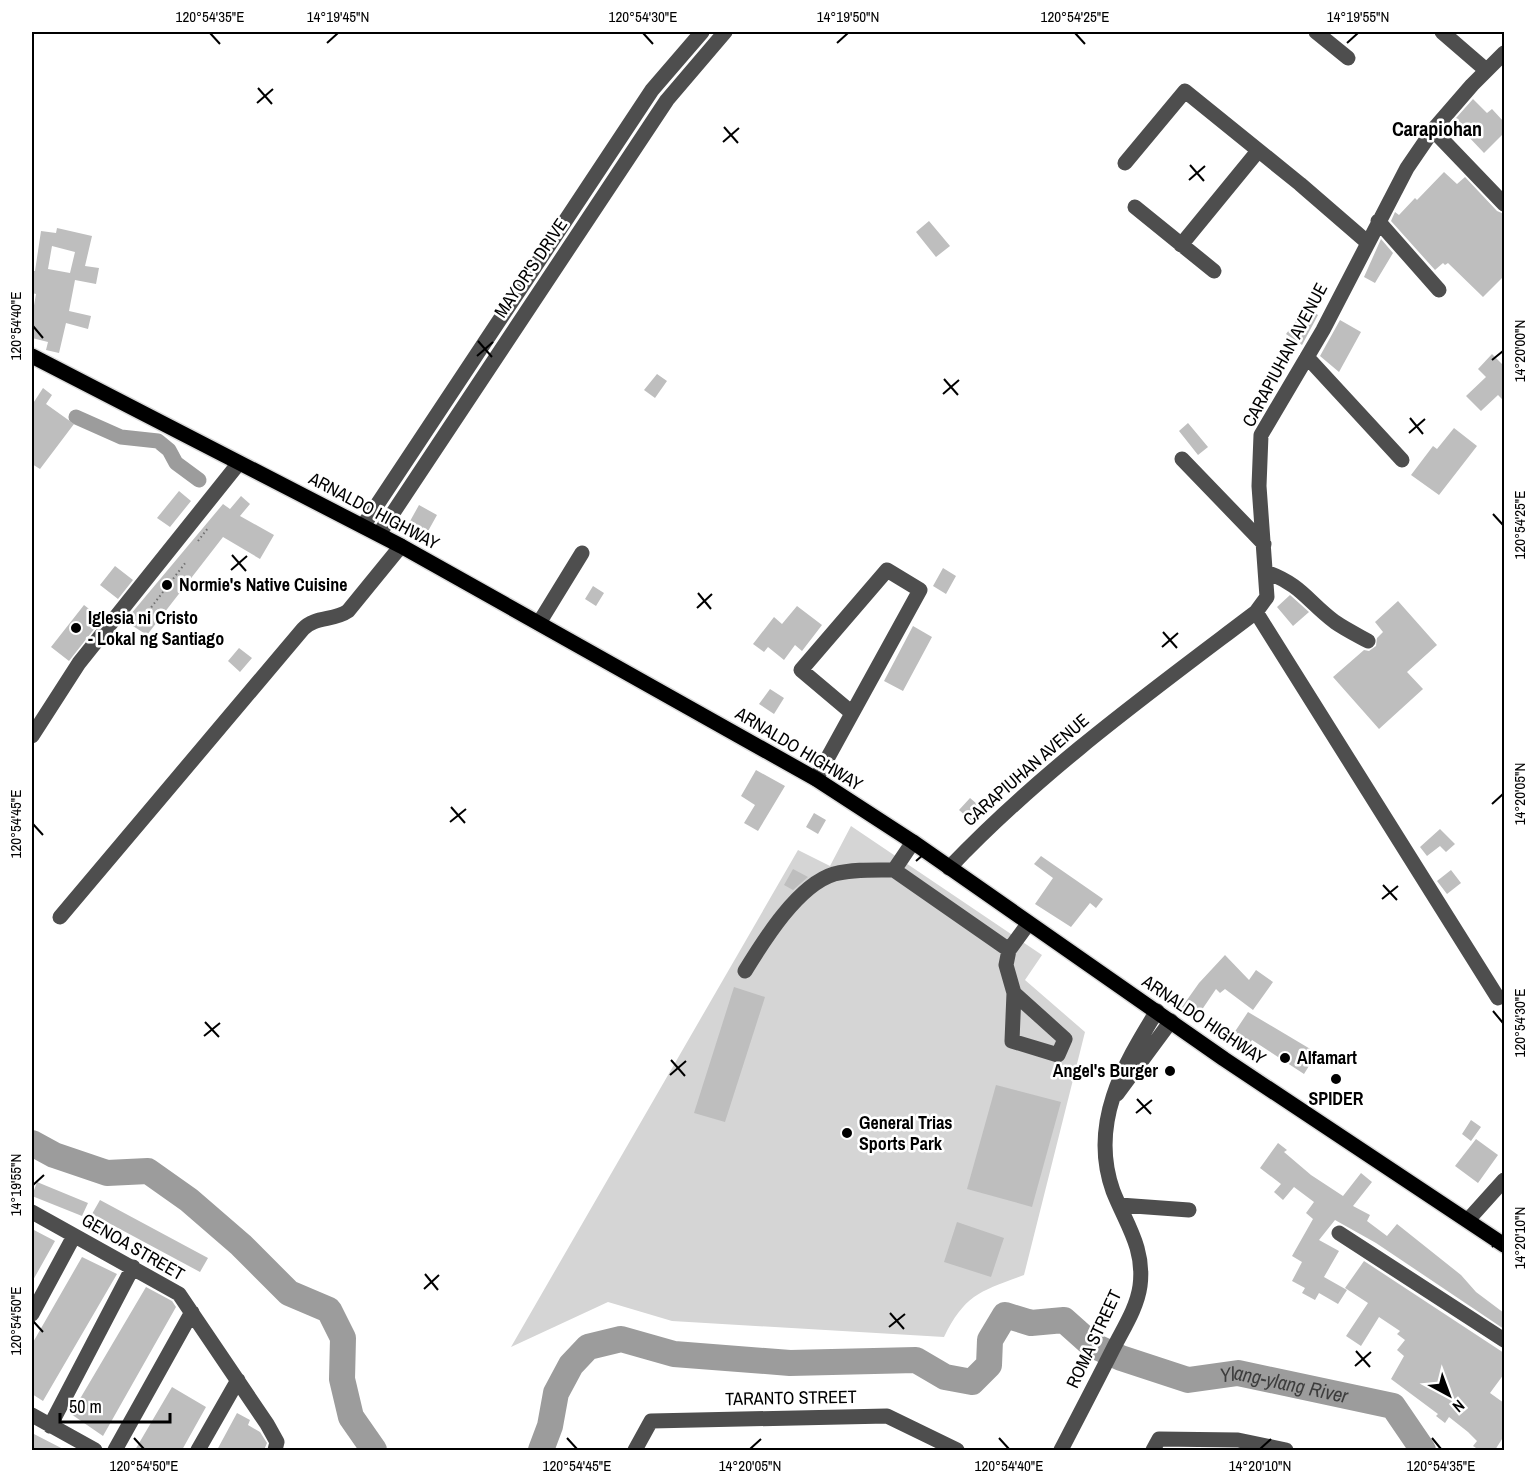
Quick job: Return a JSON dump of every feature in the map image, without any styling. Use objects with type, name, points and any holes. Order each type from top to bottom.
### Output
[{"type":"main road","name":"ARNALDO HIGHWAY","points":[[32,356],[379,534],[816,778],[1504,1245]]},
{"type":"street","name":"MAYOR'S DRIVE","points":[[363,526],[652,90],[702,32]]},
{"type":"street","name":"MAYOR'S DRIVE","points":[[379,534],[672,94],[725,32]]},
{"type":"street","points":[[1316,32],[1348,58]]},
{"type":"street","points":[[1442,32],[1486,70]]},
{"type":"street","name":"CARAPIUHAN AVENUE","points":[[949,868],[992,823],[1090,737],[1256,612],[1267,597],[1258,486],[1261,435],[1307,357],[1407,168],[1433,130],[1486,70],[1502,58]]},
{"type":"street","points":[[1125,163],[1185,91],[1367,242]]},
{"type":"street","points":[[1433,130],[1504,204]]},
{"type":"street","points":[[1182,245],[1258,151]]},
{"type":"street","points":[[596,174],[611,184]]},
{"type":"street","points":[[1135,207],[1214,271]]},
{"type":"street","points":[[1378,221],[1439,290]]},
{"type":"street","points":[[1307,357],[1347,397],[1402,460]]},
{"type":"street","points":[[1182,459],[1264,544]]},
{"type":"street","points":[[32,736],[79,663],[239,463]]},
{"type":"street","points":[[60,917],[303,629],[314,621],[342,616],[348,611],[401,546]]},
{"type":"street","points":[[539,623],[582,553]]},
{"type":"street","points":[[816,778],[852,713],[920,590],[887,570],[801,670],[852,713]]},
{"type":"street","points":[[1266,572],[1287,580],[1302,590],[1334,622],[1368,641]]},
{"type":"street","points":[[1256,612],[1498,998]]},
{"type":"street","points":[[894,870],[913,842]]},
{"type":"street","points":[[745,971],[784,912],[834,874],[894,870],[1009,950]]},
{"type":"street","points":[[1014,993],[1006,964],[1009,950],[1028,924]]},
{"type":"street","name":"ROMA STREET","points":[[1061,1450],[1121,1333],[1140,1288],[1141,1264],[1136,1239],[1114,1192],[1107,1160],[1107,1125],[1124,1065],[1157,1011]]},
{"type":"street","name":"ROMA STREET","points":[[1112,1101],[1171,1021]]},
{"type":"street","points":[[1468,1220],[1504,1180]]},
{"type":"street","points":[[1120,1205],[1190,1210]]},
{"type":"street","name":"GENOA STREET","points":[[32,1212],[179,1294],[273,1434],[277,1442],[275,1450]]},
{"type":"street","points":[[1339,1233],[1504,1340]]},
{"type":"street","points":[[32,1314],[74,1236]]},
{"type":"street","points":[[50,1426],[133,1267]]},
{"type":"street","points":[[116,1450],[192,1312]]},
{"type":"street","points":[[198,1450],[238,1380]]},
{"type":"street","points":[[32,1415],[95,1450]]},
{"type":"street","name":"TARANTO STREET","points":[[635,1450],[651,1421],[887,1416],[957,1450]]},
{"type":"street","points":[[1156,1445],[1238,1440],[1286,1450]]},
{"type":"path","points":[[198,541],[208,528]]},
{"type":"path","points":[[143,618],[186,562]]},
{"type":"shaded area","name":"General Trias Sports Park","points":[[851,826],[1042,955],[1025,980],[1085,1032],[1024,1275],[996,1285],[976,1296],[959,1311],[944,1337],[672,1321],[608,1302],[511,1347],[798,850],[830,866]]},
{"type":"building","points":[[1473,99],[1487,113],[1492,109],[1504,122],[1504,133],[1484,153],[1466,134],[1469,131],[1456,118]]},
{"type":"building","points":[[1444,172],[1457,184],[1465,177],[1497,211],[1504,214],[1504,276],[1483,297],[1448,263],[1445,265],[1443,263],[1435,270],[1391,221],[1395,212],[1399,215]]},
{"type":"building","points":[[929,221],[950,246],[936,257],[916,232]]},
{"type":"building","points":[[57,228],[92,236],[85,266],[99,268],[96,284],[75,280],[69,311],[91,316],[88,329],[66,323],[59,353],[46,350],[48,342],[32,338],[32,317],[36,294],[32,293],[32,271],[35,271],[41,231],[56,233]],"holes":[[[52,246],[75,252],[70,273],[48,269]]]},
{"type":"building","points":[[1381,239],[1393,253],[1375,283],[1364,277]]},
{"type":"building","points":[[1306,308],[1318,315],[1302,345],[1286,334]]},
{"type":"building","points":[[1340,320],[1361,332],[1339,372],[1320,356]]},
{"type":"building","points":[[1492,354],[1504,366],[1504,401],[1498,395],[1481,411],[1466,396],[1486,377],[1478,369]]},
{"type":"building","points":[[657,374],[667,381],[655,398],[644,390]]},
{"type":"building","points":[[43,388],[52,395],[46,404],[74,424],[40,469],[32,464],[32,405]]},
{"type":"building","points":[[1188,423],[1208,447],[1198,455],[1179,431]]},
{"type":"building","points":[[1454,428],[1477,446],[1439,495],[1411,475],[1433,446],[1437,449]]},
{"type":"building","points":[[179,491],[191,501],[170,527],[157,518]]},
{"type":"building","name":"Normie's Native Cuisine","points":[[241,496],[250,504],[240,516],[274,535],[260,559],[223,537],[147,635],[125,621],[223,504],[230,509]]},
{"type":"building","points":[[419,505],[437,515],[427,533],[409,523]]},
{"type":"building","points":[[115,566],[133,580],[118,599],[100,585]]},
{"type":"building","points":[[943,568],[956,576],[946,594],[933,586]]},
{"type":"building","points":[[593,586],[604,593],[596,606],[585,599]]},
{"type":"building","points":[[1290,595],[1309,612],[1293,626],[1277,607]]},
{"type":"building","points":[[1398,601],[1437,645],[1407,672],[1423,689],[1379,729],[1333,677],[1364,650],[1369,651],[1376,646],[1377,638],[1383,632],[1375,622]]},
{"type":"building","name":"Iglesia ni Cristo - Lokal ng Santiago","points":[[84,605],[102,619],[69,661],[51,647]]},
{"type":"building","points":[[797,606],[822,625],[802,651],[795,645],[784,660],[768,647],[764,652],[753,644],[774,617],[782,624]]},
{"type":"building","points":[[913,626],[932,637],[903,691],[884,681]]},
{"type":"building","points":[[239,648],[252,658],[240,672],[228,661]]},
{"type":"building","points":[[770,689],[784,698],[774,714],[759,704]]},
{"type":"building","points":[[756,770],[785,786],[758,831],[744,823],[755,805],[741,796]]},
{"type":"building","points":[[970,798],[984,810],[974,823],[959,810]]},
{"type":"building","points":[[814,813],[826,820],[818,834],[806,827]]},
{"type":"building","points":[[1440,829],[1455,844],[1446,852],[1440,846],[1427,856],[1420,847]]},
{"type":"building","points":[[1041,856],[1103,899],[1096,908],[1090,903],[1071,927],[1035,904],[1053,878],[1034,864]]},
{"type":"building","points":[[793,869],[808,877],[793,890],[784,885]]},
{"type":"building","points":[[1451,870],[1461,883],[1447,894],[1437,881]]},
{"type":"building","points":[[1225,955],[1249,980],[1256,970],[1273,982],[1253,1010],[1225,989],[1220,993],[1216,989],[1197,1017],[1182,1007],[1199,983]]},
{"type":"building","points":[[734,987],[765,997],[725,1122],[694,1113]]},
{"type":"building","points":[[1248,1012],[1317,1053],[1304,1074],[1252,1040],[1246,1049],[1230,1039]]},
{"type":"building","points":[[996,1085],[1061,1102],[1032,1207],[967,1189]]},
{"type":"building","points":[[1471,1120],[1481,1127],[1471,1141],[1462,1134]]},
{"type":"building","points":[[1476,1139],[1498,1155],[1478,1183],[1455,1166]]},
{"type":"building","points":[[1278,1143],[1287,1150],[1284,1152],[1311,1175],[1343,1196],[1361,1173],[1372,1182],[1353,1206],[1370,1215],[1367,1221],[1387,1236],[1397,1224],[1461,1275],[1476,1292],[1504,1313],[1504,1329],[1376,1243],[1335,1220],[1319,1240],[1339,1251],[1324,1277],[1347,1290],[1338,1304],[1319,1293],[1315,1300],[1302,1293],[1305,1288],[1292,1281],[1302,1262],[1292,1256],[1313,1219],[1306,1213],[1314,1202],[1294,1187],[1283,1200],[1274,1192],[1281,1184],[1260,1168]]},
{"type":"building","points":[[37,1182],[88,1203],[82,1216],[32,1196]]},
{"type":"building","points":[[100,1200],[208,1258],[200,1272],[92,1214]]},
{"type":"building","points":[[957,1222],[1004,1238],[991,1277],[944,1262]]},
{"type":"building","points":[[32,1229],[55,1241],[32,1282]]},
{"type":"building","points":[[82,1257],[117,1274],[43,1401],[32,1394],[32,1344]]},
{"type":"building","points":[[1364,1261],[1504,1353],[1504,1374],[1490,1393],[1504,1403],[1504,1436],[1495,1450],[1479,1450],[1473,1446],[1477,1441],[1468,1432],[1449,1417],[1445,1423],[1436,1416],[1438,1414],[1391,1379],[1404,1356],[1397,1350],[1405,1340],[1397,1334],[1400,1331],[1379,1317],[1361,1346],[1346,1336],[1368,1303],[1345,1288]]},
{"type":"building","points":[[146,1287],[172,1301],[176,1307],[103,1436],[71,1414]]},
{"type":"building","points":[[172,1387],[206,1407],[182,1450],[135,1450]]},
{"type":"building","points":[[237,1413],[250,1420],[248,1425],[260,1432],[267,1443],[264,1450],[217,1450]]},
{"type":"building","points":[[32,1433],[65,1450],[32,1450]]},
{"type":"waterway","points":[[76,417],[121,437],[158,441],[169,450],[176,463],[199,480]]},
{"type":"waterway","points":[[32,1143],[54,1155],[107,1173],[148,1171],[189,1200],[241,1245],[289,1293],[329,1310],[343,1338],[342,1379],[351,1417],[374,1450]]},
{"type":"waterway","name":"Ylang-ylang River","points":[[541,1450],[550,1426],[556,1393],[571,1365],[588,1347],[621,1339],[674,1354],[790,1363],[916,1360],[945,1377],[972,1382],[989,1365],[990,1340],[1005,1315],[1031,1323],[1064,1320],[1092,1345],[1121,1358],[1188,1380],[1238,1373],[1393,1406],[1423,1450]]},
{"type":"place","name":"Normie's Native Cuisine","points":[[167,585]]},
{"type":"place","name":"Iglesia ni Cristo - Lokal ng Santiago","points":[[76,628]]},
{"type":"place","name":"Alfamart","points":[[1285,1058]]},
{"type":"place","name":"Angel's Burger","points":[[1170,1071]]},
{"type":"place","name":"SPIDER","points":[[1336,1079]]},
{"type":"place","name":"General Trias Sports Park","points":[[847,1133]]},
{"type":"district","name":"Carapiohan","points":[[1437,129]]}]
